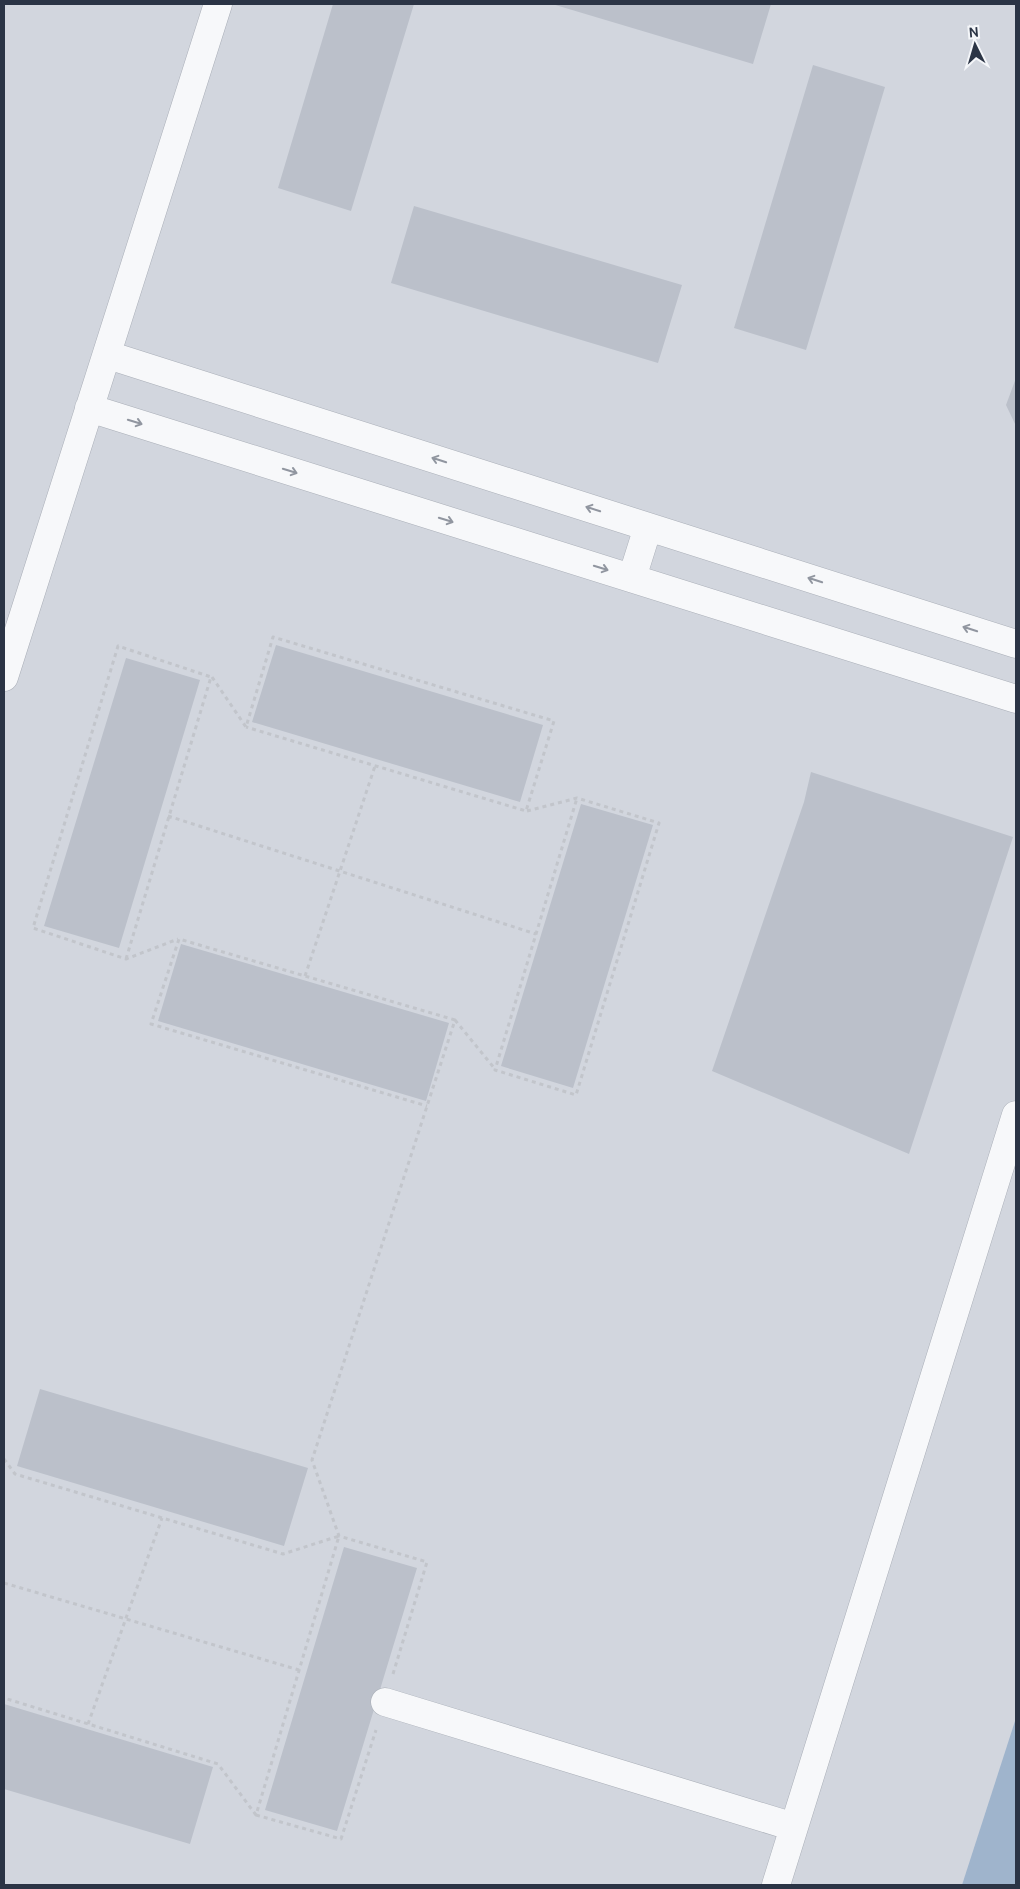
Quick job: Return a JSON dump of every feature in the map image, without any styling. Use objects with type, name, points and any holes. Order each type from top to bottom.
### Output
[{"type":"street","points":[[4,677],[89,408],[108,355],[218,4]]},
{"type":"street","points":[[108,355],[1016,644]]},
{"type":"street","points":[[89,408],[1016,699]]},
{"type":"street","points":[[632,578],[648,527]]},
{"type":"street","points":[[776,1885],[1016,1115]]},
{"type":"street","points":[[385,1702],[794,1827]]},
{"type":"path","points":[[246,727],[273,637],[508,707],[554,721],[526,811]]},
{"type":"path","points":[[118,646],[211,677],[246,727],[526,811],[578,798],[659,823],[576,1095],[495,1070],[455,1020],[179,939],[126,959],[33,928],[118,646]]},
{"type":"path","points":[[126,959],[211,677]]},
{"type":"path","points":[[306,976],[376,766]]},
{"type":"path","points":[[495,1070],[578,798]]},
{"type":"path","points":[[168,816],[340,873],[536,934]]},
{"type":"path","points":[[179,939],[151,1024],[427,1106]]},
{"type":"path","points":[[4,1698],[218,1764],[256,1815],[340,1536],[312,1460],[455,1020]]},
{"type":"path","points":[[4,1460],[15,1474],[283,1554],[340,1536]]},
{"type":"path","points":[[88,1724],[162,1518]]},
{"type":"path","points":[[4,1582],[299,1670]]},
{"type":"shaded area","points":[[4,4],[1016,4],[1016,1885],[4,1885]]},
{"type":"water","points":[[1016,1718],[1016,1885],[962,1885]]},
{"type":"building","points":[[333,4],[414,4],[351,211],[278,188]]},
{"type":"building","points":[[552,4],[771,4],[753,64]]},
{"type":"building","points":[[813,65],[885,87],[806,350],[734,328]]},
{"type":"building","points":[[414,206],[682,285],[658,363],[391,283]]},
{"type":"building","points":[[1016,378],[1016,426],[1006,405]]},
{"type":"building","points":[[276,645],[543,725],[520,802],[252,722]]},
{"type":"building","points":[[126,658],[200,680],[119,948],[44,926]]},
{"type":"building","points":[[811,772],[1013,837],[909,1154],[712,1071],[804,802]]},
{"type":"building","points":[[581,804],[653,825],[573,1088],[501,1066]]},
{"type":"building","points":[[181,944],[449,1023],[426,1101],[158,1021]]},
{"type":"building","points":[[40,1389],[308,1468],[284,1546],[17,1466]]},
{"type":"building","points":[[344,1547],[417,1568],[337,1831],[265,1810]]},
{"type":"building","points":[[4,1704],[213,1767],[190,1844],[4,1789]]}]
